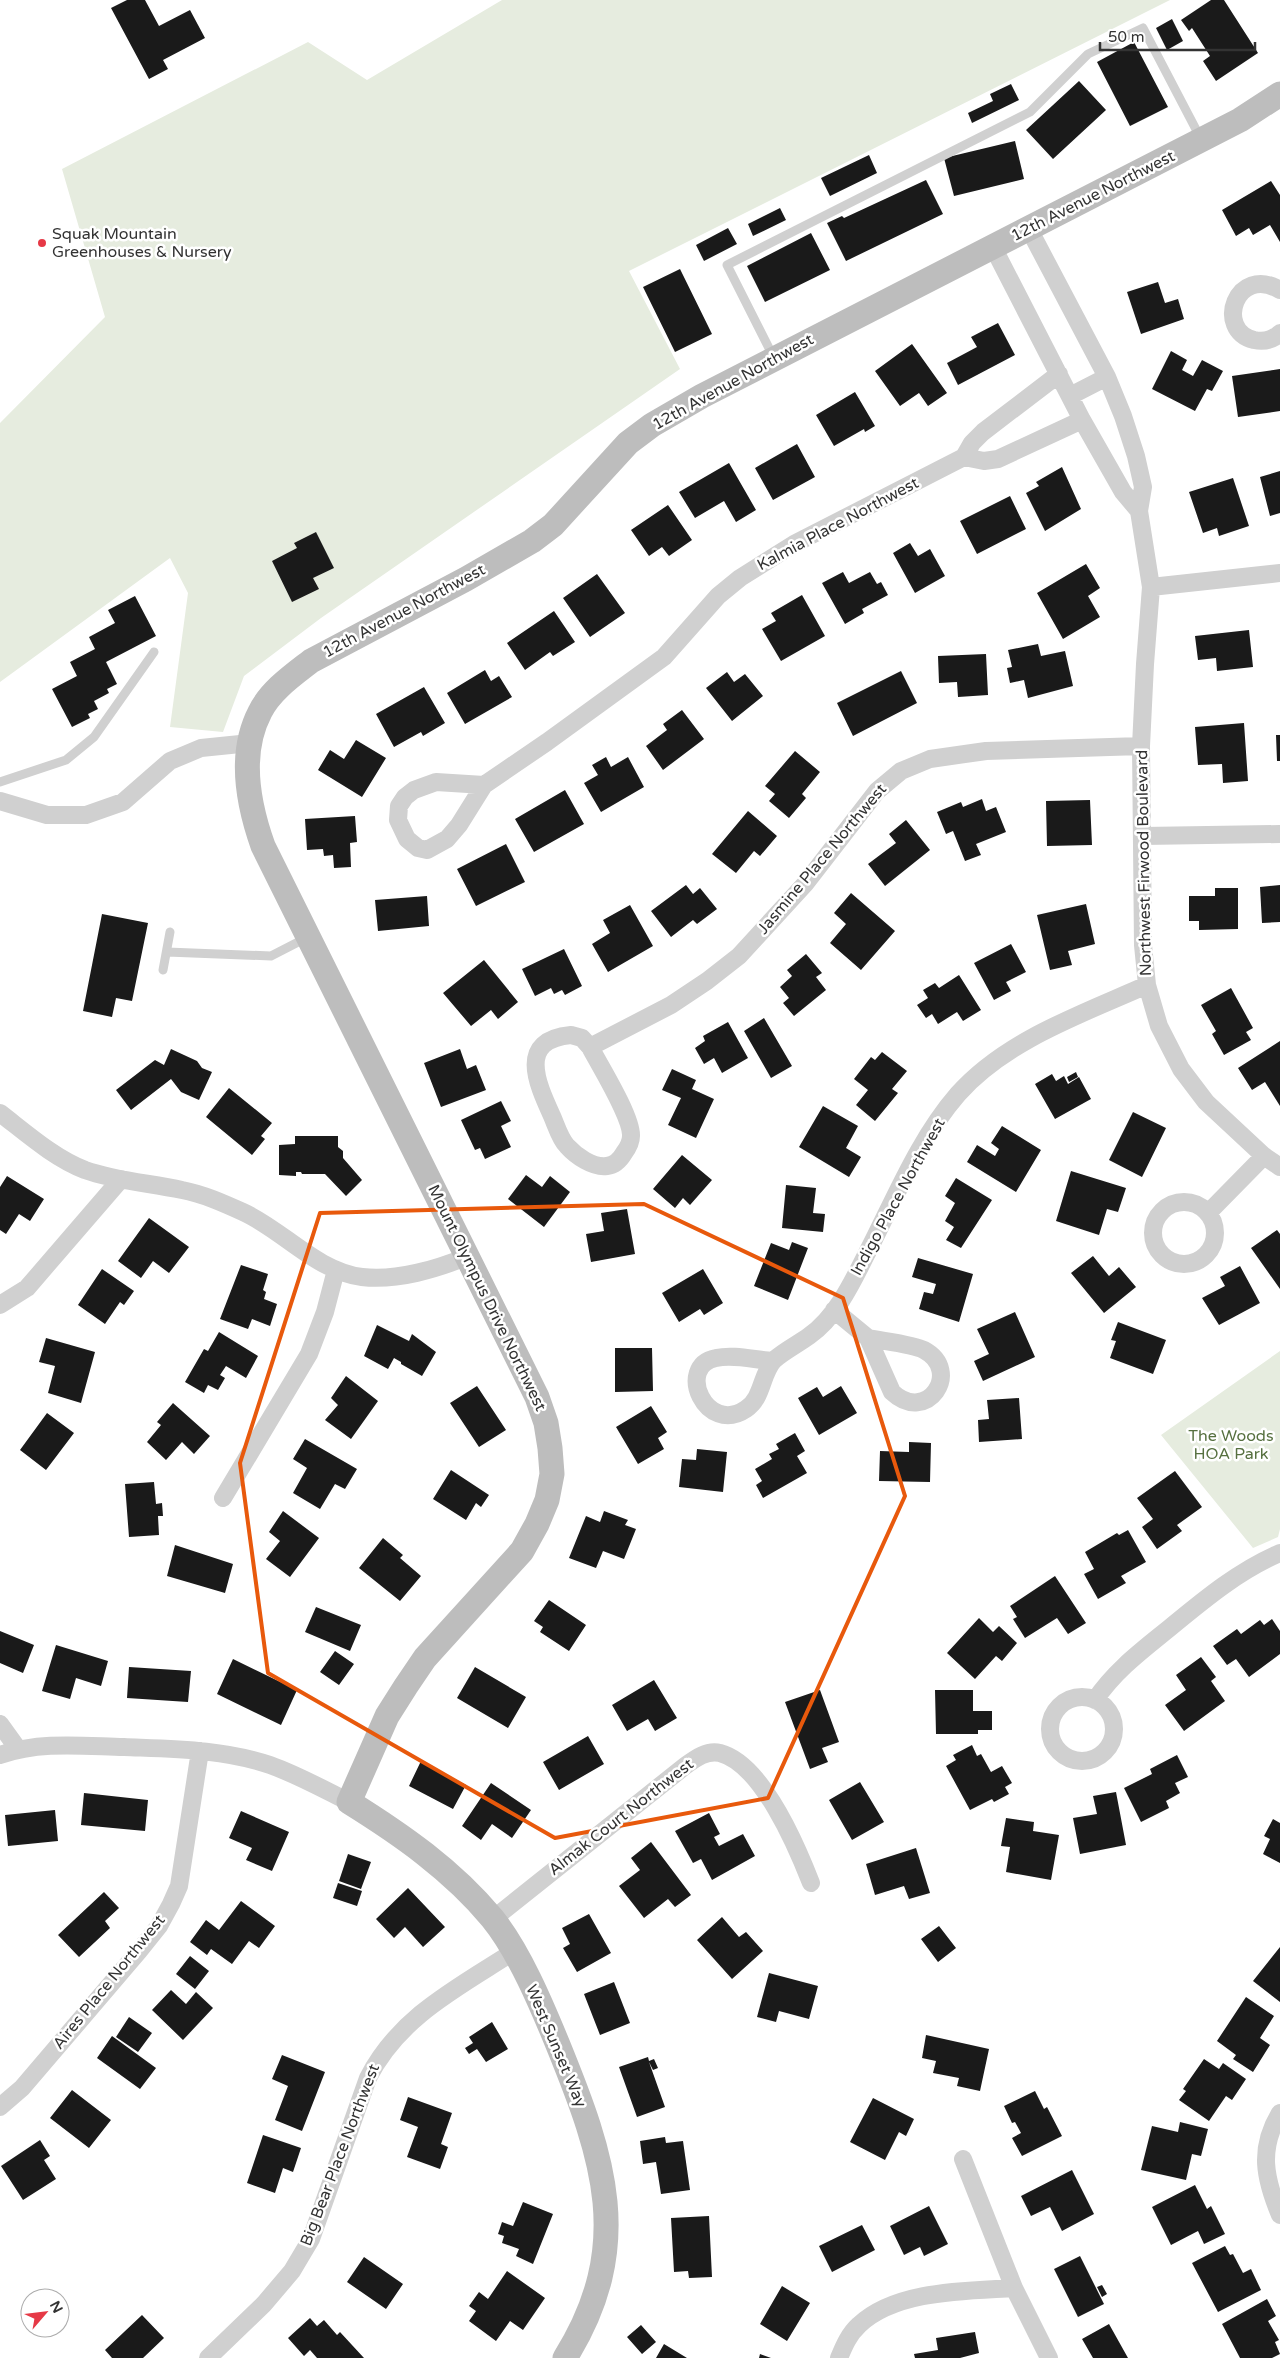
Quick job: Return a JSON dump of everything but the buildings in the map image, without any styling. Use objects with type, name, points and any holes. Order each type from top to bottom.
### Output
[{"type":"street","name":"12th Avenue Northwest","points":[[250,743],[259,712],[269,698],[304,666],[532,541],[558,520],[628,443],[677,410],[1202,140],[1240,120],[1280,94]]},
{"type":"street","name":"Northwest Firwood Boulevard","points":[[1029,229],[1107,376],[1136,456],[1143,487],[1139,511],[1151,587],[1144,664],[1142,746],[1143,945],[1147,985],[1158,1026],[1181,1069],[1206,1102],[1264,1156],[1280,1167]]},
{"type":"street","points":[[993,247],[1082,420],[1123,492],[1139,511]]},
{"type":"street","points":[[1280,290],[1263,284],[1246,288],[1234,301],[1233,310],[1237,327],[1250,339],[1268,340],[1280,333]]},
{"type":"street","name":"Kalmia Place Northwest","points":[[484,785],[436,782],[414,790],[405,797],[399,806],[398,820],[407,839],[418,848],[427,850],[447,838],[459,825],[484,785],[547,742],[664,656],[718,596],[748,573],[794,544],[964,457],[972,443],[983,432],[1058,374]]},
{"type":"street","points":[[1070,396],[1107,376]]},
{"type":"street","points":[[964,457],[984,461],[998,459],[1082,420]]},
{"type":"street","points":[[1151,587],[1280,573]]},
{"type":"street","points":[[0,801],[46,815],[86,815],[123,802],[170,761],[201,748],[250,743]]},
{"type":"street","name":"Mount Olympus Drive Northwest","points":[[250,743],[248,790],[252,816],[263,846],[469,1256],[537,1397],[546,1423],[552,1474],[547,1500],[537,1524],[522,1551],[425,1658],[387,1716],[349,1802]]},
{"type":"street","name":"Jasmine Place Northwest","points":[[590,1047],[671,1004],[707,981],[739,956],[805,884],[877,791],[901,772],[930,760],[986,751],[1142,746]]},
{"type":"street","points":[[1143,836],[1280,834]]},
{"type":"street","name":"Indigo Place Northwest","points":[[774,1361],[811,1335],[834,1310],[855,1276],[926,1139],[958,1094],[992,1063],[1017,1047],[1065,1022],[1147,985]]},
{"type":"street","points":[[571,1035],[582,1038],[590,1047],[629,1123],[632,1137],[619,1161],[608,1166],[598,1166],[586,1161],[566,1146],[539,1088],[535,1072],[535,1057],[540,1048],[559,1036],[571,1035]]},
{"type":"street","points":[[0,1113],[38,1142],[85,1170],[121,1179],[184,1190],[245,1212],[336,1270],[361,1277],[398,1275],[448,1264],[469,1256]]},
{"type":"street","points":[[1208,1213],[1264,1156]]},
{"type":"street","points":[[0,1305],[27,1288],[121,1179]]},
{"type":"street","points":[[223,1498],[309,1354],[325,1312],[336,1270]]},
{"type":"street","points":[[834,1310],[868,1338]]},
{"type":"street","points":[[1095,1700],[1122,1666],[1184,1616],[1241,1573],[1280,1553]]},
{"type":"street","points":[[0,1724],[18,1749]]},
{"type":"street","points":[[0,1755],[18,1749],[52,1744],[200,1751],[233,1755],[270,1765],[308,1780],[349,1802]]},
{"type":"street","name":"Aires Place Northwest","points":[[0,2107],[22,2088],[158,1926],[179,1886],[200,1751]]},
{"type":"street","name":"Almak Court Northwest","points":[[493,1919],[685,1766],[699,1756],[708,1753],[719,1753],[728,1756],[750,1773],[777,1810],[798,1849],[811,1883]]},
{"type":"street","name":"West Sunset Way","points":[[349,1802],[387,1825],[425,1853],[456,1880],[493,1919],[540,2002],[590,2129],[602,2170],[607,2240],[600,2277],[589,2314],[565,2358]]},
{"type":"street","name":"Big Bear Place Northwest","points":[[208,2358],[264,2304],[292,2271],[311,2239],[368,2078],[379,2056],[399,2033],[434,2003],[513,1952]]},
{"type":"street","points":[[1280,2113],[1267,2141],[1265,2166],[1269,2190],[1280,2215]]},
{"type":"street","points":[[963,2159],[1014,2288],[1049,2358]]},
{"type":"street","points":[[839,2358],[845,2343],[858,2325],[877,2312],[895,2304],[919,2296],[1014,2288]]},
{"type":"lane","points":[[774,359],[727,265],[1030,112],[1088,54],[1143,28],[1202,140]]},
{"type":"lane","points":[[0,782],[66,760],[80,749],[94,737],[154,652]]},
{"type":"lane","points":[[163,970],[170,932]]},
{"type":"lane","points":[[167,952],[271,956],[308,937]]},
{"type":"highlighted area","points":[[644,1204],[843,1298],[905,1496],[768,1798],[555,1838],[268,1673],[240,1463],[320,1213]]},
{"type":"green space","points":[[502,0],[1170,0],[629,271],[680,369],[321,618],[244,676],[223,732],[170,727],[188,593],[170,558],[0,682],[0,423],[105,317],[62,169],[308,42],[367,80]]},
{"type":"green space","name":"The Woods HOA Park","points":[[1280,1351],[1280,1529],[1278,1537],[1253,1548],[1161,1435]]},
{"type":"place","name":"Squak Mountain Greenhouses & Nursery","points":[[42,243]]}]
